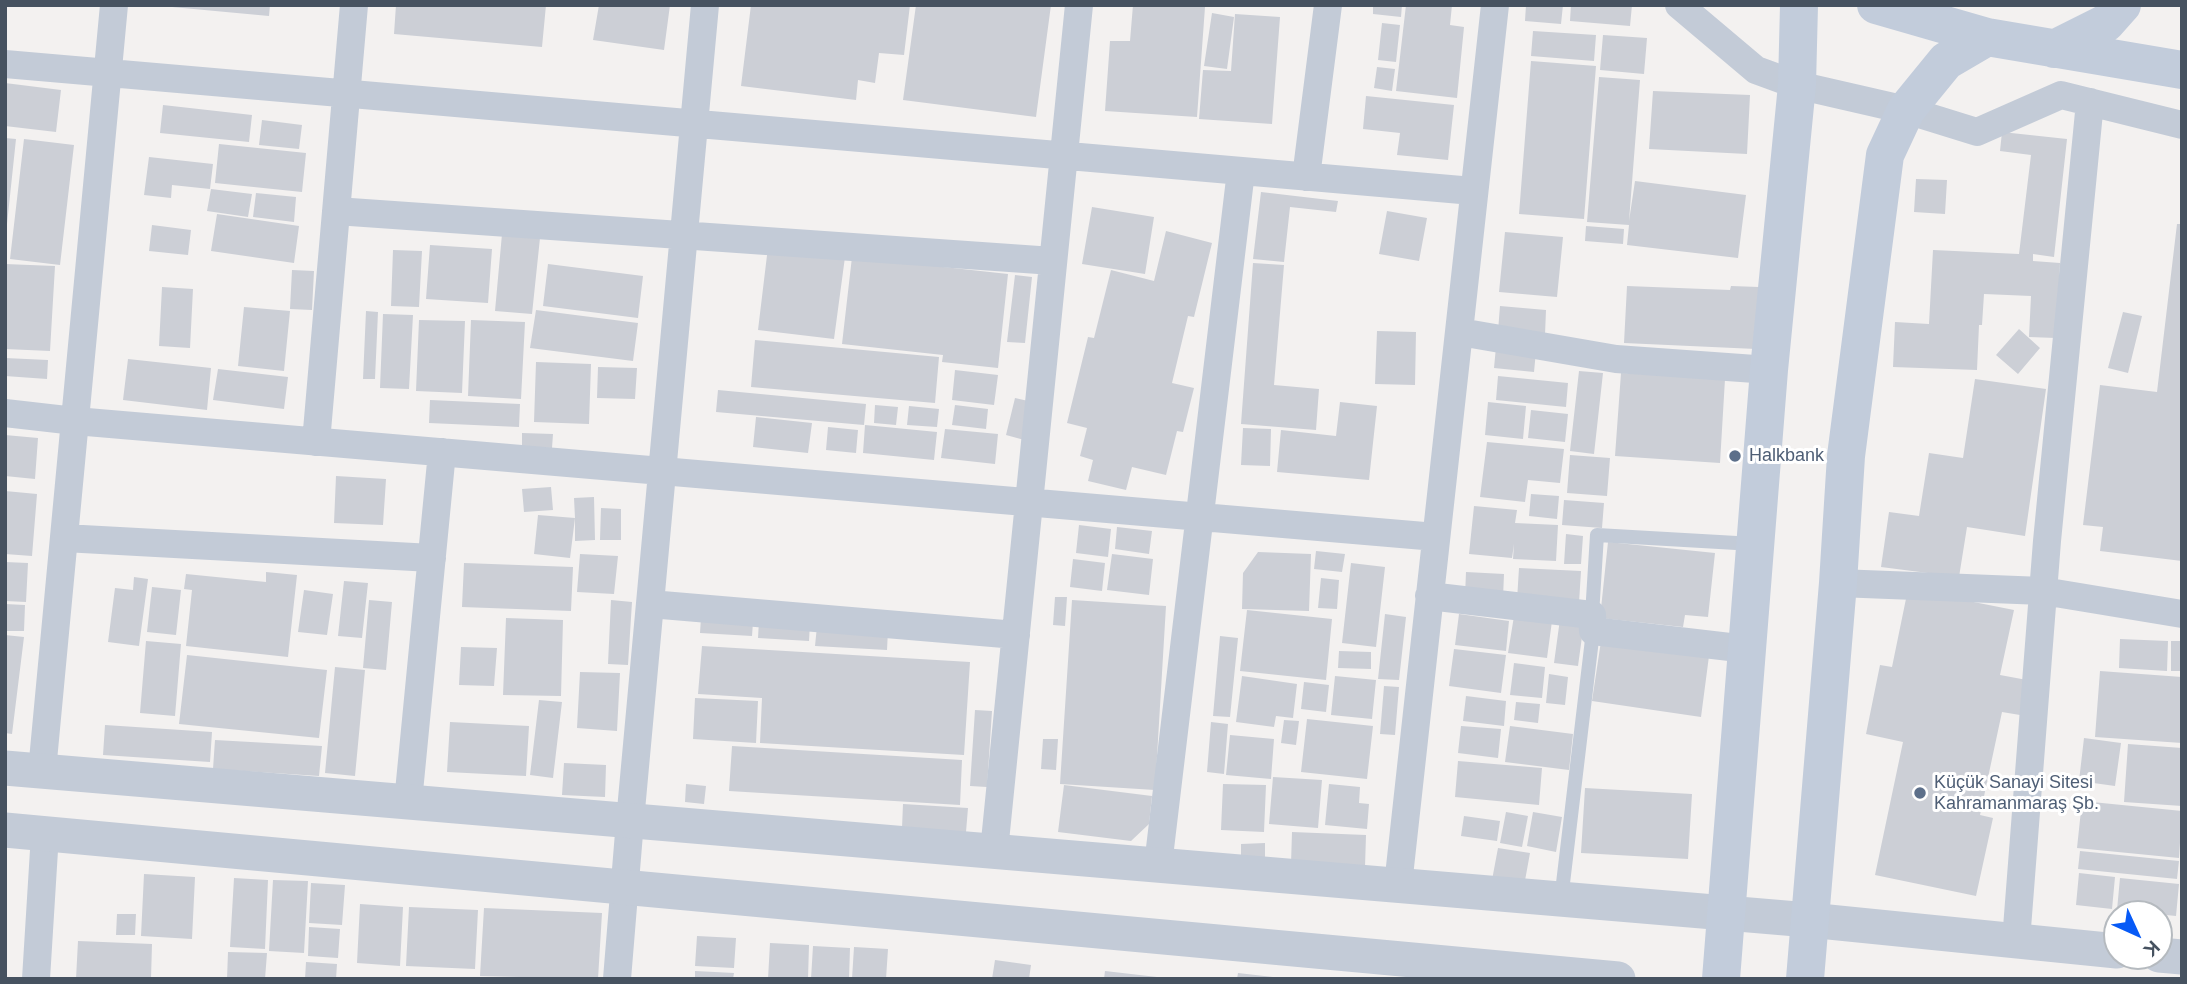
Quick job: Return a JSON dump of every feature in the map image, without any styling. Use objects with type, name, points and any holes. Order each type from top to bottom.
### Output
[{"type":"main road","points":[[1721,979],[1769,370],[1797,85],[1799,5]]},
{"type":"main road","points":[[1876,5],[1987,37],[2182,70]]},
{"type":"main road","points":[[1932,5],[1987,37]]},
{"type":"main road","points":[[2054,49],[2106,23],[2122,5]]},
{"type":"main road","points":[[1805,979],[1846,456],[1885,155],[1906,110],[1946,61],[1987,37]]},
{"type":"street","points":[[42,771],[114,5]]},
{"type":"street","points":[[316,442],[354,5]]},
{"type":"street","points":[[617,979],[705,5]]},
{"type":"street","points":[[994,852],[1079,5]]},
{"type":"street","points":[[1306,177],[1328,5]]},
{"type":"street","points":[[1398,885],[1495,5]]},
{"type":"street","points":[[1679,5],[1756,70],[1797,85],[1906,110],[1977,132],[2061,95],[2182,125]]},
{"type":"street","points":[[5,64],[1473,191]]},
{"type":"street","points":[[2016,941],[2043,592],[2090,102]]},
{"type":"street","points":[[1158,865],[1241,171]]},
{"type":"street","points":[[337,211],[1054,261]]},
{"type":"street","points":[[1460,332],[1616,359],[1769,370]]},
{"type":"street","points":[[5,413],[1436,537]]},
{"type":"street","points":[[408,802],[442,452]]},
{"type":"street","points":[[64,538],[432,558]]},
{"type":"street","points":[[1838,583],[2043,592],[2182,614]]},
{"type":"street","points":[[1429,596],[1747,649]]},
{"type":"street","points":[[650,604],[1016,635]]},
{"type":"street","points":[[5,768],[1809,920],[2103,950]]},
{"type":"street","points":[[5,830],[625,887],[1414,969],[1618,979]]},
{"type":"street","points":[[36,979],[45,834]]},
{"type":"lane","points":[[1561,900],[1592,623],[1597,535],[1755,544]]},
{"type":"building","points":[[172,5],[270,5],[269,16]]},
{"type":"building","points":[[396,5],[546,5],[542,47],[394,34]]},
{"type":"building","points":[[599,5],[670,5],[664,50],[593,40]]},
{"type":"building","points":[[751,5],[910,5],[904,55],[879,53],[875,83],[858,80],[856,100],[741,86]]},
{"type":"building","points":[[916,5],[1051,5],[1036,117],[903,100]]},
{"type":"building","points":[[1133,5],[1205,7],[1197,117],[1105,111],[1110,41],[1130,41]]},
{"type":"building","points":[[1373,5],[1402,5],[1401,17],[1373,14]]},
{"type":"building","points":[[1406,5],[1452,5],[1450,25],[1464,27],[1457,98],[1396,91]]},
{"type":"building","points":[[1526,5],[1563,5],[1561,24],[1525,21]]},
{"type":"building","points":[[1571,5],[1632,5],[1630,26],[1570,21]]},
{"type":"building","points":[[1212,13],[1234,17],[1227,69],[1204,66]]},
{"type":"building","points":[[1235,14],[1280,17],[1272,124],[1199,119],[1203,70],[1231,71]]},
{"type":"building","points":[[1382,23],[1400,25],[1396,62],[1378,60]]},
{"type":"building","points":[[1533,31],[1596,35],[1594,61],[1531,56]]},
{"type":"building","points":[[1603,35],[1647,38],[1644,74],[1600,70]]},
{"type":"building","points":[[1531,61],[1596,66],[1584,219],[1519,214]]},
{"type":"building","points":[[1377,67],[1395,69],[1392,91],[1374,88]]},
{"type":"building","points":[[1599,77],[1640,80],[1629,221],[1635,181],[1746,195],[1738,258],[1627,245],[1629,225],[1587,222]]},
{"type":"building","points":[[5,83],[61,90],[56,132],[5,126]]},
{"type":"building","points":[[1653,91],[1750,95],[1747,154],[1649,149]]},
{"type":"building","points":[[1366,96],[1454,105],[1448,160],[1397,155],[1400,133],[1363,129]]},
{"type":"building","points":[[163,105],[252,115],[249,142],[160,133]]},
{"type":"building","points":[[262,120],[302,125],[299,149],[259,145]]},
{"type":"building","points":[[2002,132],[2067,139],[2054,257],[2033,254],[2033,261],[2060,263],[2056,338],[2029,337],[2031,296],[1984,294],[1982,325],[1979,325],[1977,370],[1893,367],[1895,322],[1929,324],[1933,250],[2019,254],[2031,155],[2000,151]]},
{"type":"building","points":[[5,138],[16,139],[7,224],[5,224]]},
{"type":"building","points":[[24,139],[74,145],[60,265],[10,259]]},
{"type":"building","points":[[219,144],[306,153],[302,192],[215,183]]},
{"type":"building","points":[[149,157],[213,164],[210,189],[172,185],[171,198],[144,195]]},
{"type":"building","points":[[1916,179],[1947,180],[1945,214],[1914,212]]},
{"type":"building","points":[[211,189],[252,194],[248,217],[207,211]]},
{"type":"building","points":[[1261,192],[1338,201],[1336,212],[1290,207],[1284,262],[1253,259]]},
{"type":"building","points":[[256,193],[296,197],[294,222],[253,217]]},
{"type":"building","points":[[1092,207],[1154,217],[1145,274],[1082,264]]},
{"type":"building","points":[[1387,211],[1427,218],[1419,261],[1379,254]]},
{"type":"building","points":[[217,214],[299,226],[294,263],[211,251]]},
{"type":"building","points":[[2177,224],[2182,224],[2182,561],[2100,551],[2103,527],[2083,525],[2100,385],[2157,392]]},
{"type":"building","points":[[152,225],[191,230],[188,255],[149,251]]},
{"type":"building","points":[[1586,226],[1624,229],[1623,244],[1585,241]]},
{"type":"building","points":[[1166,231],[1212,243],[1194,317],[1188,316],[1172,383],[1194,388],[1183,432],[1177,431],[1166,475],[1132,467],[1126,490],[1088,481],[1093,460],[1080,456],[1087,428],[1067,423],[1088,337],[1094,338],[1111,270],[1154,281]]},
{"type":"building","points":[[1505,232],[1563,237],[1557,297],[1499,292]]},
{"type":"building","points":[[502,234],[540,238],[532,314],[495,311]]},
{"type":"building","points":[[430,245],[492,249],[488,303],[426,299]]},
{"type":"building","points":[[768,247],[845,257],[834,339],[758,330]]},
{"type":"building","points":[[393,250],[422,251],[419,307],[391,306]]},
{"type":"building","points":[[852,257],[1008,274],[998,368],[942,362],[943,355],[842,344]]},
{"type":"building","points":[[1253,263],[1284,265],[1274,385],[1319,389],[1316,430],[1241,424]]},
{"type":"building","points":[[5,264],[55,266],[50,351],[5,349]]},
{"type":"building","points":[[548,264],[643,276],[638,318],[543,306]]},
{"type":"building","points":[[292,270],[314,271],[312,310],[290,309]]},
{"type":"building","points":[[1015,275],[1032,277],[1025,343],[1007,342]]},
{"type":"building","points":[[1627,286],[1730,290],[1731,286],[1759,287],[1756,349],[1624,343]]},
{"type":"building","points":[[162,287],[193,289],[190,348],[159,346]]},
{"type":"building","points":[[1500,306],[1546,310],[1545,335],[1498,331]]},
{"type":"building","points":[[244,307],[290,311],[284,371],[238,366]]},
{"type":"building","points":[[536,310],[638,323],[633,361],[530,348]]},
{"type":"building","points":[[366,311],[378,312],[375,379],[363,379]]},
{"type":"building","points":[[2123,312],[2142,316],[2128,373],[2108,368]]},
{"type":"building","points":[[383,314],[413,315],[409,389],[380,388]]},
{"type":"building","points":[[419,320],[465,321],[462,393],[416,391]]},
{"type":"building","points":[[471,320],[525,322],[521,399],[468,396]]},
{"type":"building","points":[[2019,329],[2040,348],[2018,374],[1996,355]]},
{"type":"building","points":[[1377,331],[1416,332],[1415,385],[1375,384]]},
{"type":"building","points":[[755,340],[939,357],[935,403],[751,387]]},
{"type":"building","points":[[1496,347],[1536,351],[1534,372],[1494,368]]},
{"type":"building","points":[[5,358],[48,360],[47,379],[5,376]]},
{"type":"building","points":[[128,359],[211,368],[207,410],[123,400]]},
{"type":"building","points":[[536,362],[591,364],[589,424],[534,422]]},
{"type":"building","points":[[598,367],[637,368],[635,399],[597,398]]},
{"type":"building","points":[[218,369],[288,377],[284,409],[213,400]]},
{"type":"building","points":[[955,370],[998,375],[994,405],[952,400]]},
{"type":"building","points":[[1579,371],[1603,373],[1594,454],[1570,451]]},
{"type":"building","points":[[1621,373],[1725,379],[1720,463],[1615,456]]},
{"type":"building","points":[[1498,376],[1568,383],[1566,407],[1496,400]]},
{"type":"building","points":[[1975,379],[2046,389],[2025,536],[1967,527],[1959,577],[1881,567],[1889,512],[1919,516],[1929,453],[1963,458]]},
{"type":"building","points":[[718,390],[866,404],[864,425],[716,412]]},
{"type":"building","points":[[1015,398],[1037,403],[1028,441],[1006,435]]},
{"type":"building","points":[[430,400],[520,404],[519,427],[429,423]]},
{"type":"building","points":[[1340,402],[1377,406],[1369,480],[1277,472],[1281,430],[1336,436]]},
{"type":"building","points":[[1488,402],[1526,406],[1523,439],[1485,435]]},
{"type":"building","points":[[875,405],[898,407],[896,425],[874,423]]},
{"type":"building","points":[[955,405],[988,409],[986,429],[952,425]]},
{"type":"building","points":[[909,406],[939,409],[937,427],[907,425]]},
{"type":"building","points":[[1531,410],[1568,414],[1565,442],[1528,438]]},
{"type":"building","points":[[756,417],[812,423],[808,453],[753,447]]},
{"type":"building","points":[[865,425],[937,432],[934,460],[863,453]]},
{"type":"building","points":[[828,427],[858,430],[856,453],[826,450]]},
{"type":"building","points":[[1243,428],[1271,429],[1270,466],[1241,465]]},
{"type":"building","points":[[945,429],[998,434],[995,464],[941,458]]},
{"type":"building","points":[[522,433],[553,434],[552,448],[522,447]]},
{"type":"building","points":[[5,435],[38,438],[35,479],[5,476]]},
{"type":"building","points":[[1487,442],[1564,449],[1560,483],[1528,480],[1525,502],[1480,497]]},
{"type":"building","points":[[1570,455],[1610,458],[1607,496],[1567,493]]},
{"type":"building","points":[[336,476],[386,479],[383,525],[334,523]]},
{"type":"building","points":[[551,487],[553,510],[524,512],[522,489]]},
{"type":"building","points":[[5,491],[37,494],[32,556],[5,554]]},
{"type":"building","points":[[1531,494],[1559,496],[1557,519],[1529,516]]},
{"type":"building","points":[[594,497],[595,540],[575,541],[574,498]]},
{"type":"building","points":[[1564,500],[1604,503],[1602,528],[1562,525]]},
{"type":"building","points":[[1474,506],[1517,510],[1515,523],[1558,525],[1556,561],[1513,559],[1514,544],[1512,558],[1469,554]]},
{"type":"building","points":[[601,508],[621,509],[621,540],[600,540]]},
{"type":"building","points":[[538,515],[575,518],[570,558],[534,554]]},
{"type":"building","points":[[1079,525],[1111,529],[1108,557],[1076,553]]},
{"type":"building","points":[[1117,527],[1152,531],[1149,554],[1115,549]]},
{"type":"building","points":[[1566,534],[1583,536],[1581,564],[1564,564]]},
{"type":"building","points":[[1608,542],[1715,553],[1708,617],[1685,615],[1683,627],[1600,618]]},
{"type":"building","points":[[1316,551],[1345,554],[1342,572],[1314,569]]},
{"type":"building","points":[[1258,552],[1311,554],[1309,611],[1242,609],[1243,573]]},
{"type":"building","points":[[580,554],[618,556],[614,594],[577,592]]},
{"type":"building","points":[[1112,554],[1153,559],[1149,595],[1107,590]]},
{"type":"building","points":[[1073,559],[1105,563],[1102,591],[1070,587]]},
{"type":"building","points":[[5,562],[28,563],[26,602],[5,601]]},
{"type":"building","points":[[464,563],[573,567],[571,611],[462,607]]},
{"type":"building","points":[[1351,563],[1385,567],[1376,647],[1342,643]]},
{"type":"building","points":[[1519,568],[1581,571],[1579,603],[1517,600]]},
{"type":"building","points":[[266,572],[297,575],[288,657],[186,646],[192,590],[184,589],[186,574],[266,582]]},
{"type":"building","points":[[1466,572],[1504,574],[1503,598],[1465,596]]},
{"type":"building","points":[[134,577],[148,579],[139,646],[108,642],[115,588],[133,590]]},
{"type":"building","points":[[1321,578],[1339,580],[1337,609],[1318,608]]},
{"type":"building","points":[[344,581],[368,583],[362,638],[338,636]]},
{"type":"building","points":[[152,587],[181,590],[176,635],[147,632]]},
{"type":"building","points":[[1908,589],[2014,610],[2000,675],[2027,680],[2020,715],[2002,712],[1980,815],[1993,818],[1976,896],[1875,875],[1903,742],[1866,734],[1880,665],[1892,667]]},
{"type":"building","points":[[304,590],[333,594],[327,635],[298,632]]},
{"type":"building","points":[[1055,597],[1067,597],[1065,626],[1053,625]]},
{"type":"building","points":[[369,600],[392,602],[386,670],[363,668]]},
{"type":"building","points":[[611,600],[632,602],[628,665],[608,664]]},
{"type":"building","points":[[1072,600],[1166,606],[1155,790],[1060,784]]},
{"type":"building","points":[[5,604],[25,605],[24,631],[5,631]]},
{"type":"building","points":[[1247,610],[1332,619],[1326,680],[1240,671]]},
{"type":"building","points":[[1385,614],[1406,617],[1399,680],[1378,679]]},
{"type":"building","points":[[1459,614],[1509,621],[1506,651],[1455,645]]},
{"type":"building","points":[[1514,616],[1552,621],[1547,658],[1508,653]]},
{"type":"building","points":[[506,618],[563,620],[561,696],[503,695]]},
{"type":"building","points":[[701,618],[753,622],[752,636],[700,633]]},
{"type":"building","points":[[1560,619],[1584,622],[1578,666],[1554,663]]},
{"type":"building","points":[[759,620],[810,623],[809,641],[758,638]]},
{"type":"building","points":[[817,626],[888,630],[887,650],[815,646]]},
{"type":"building","points":[[5,635],[24,637],[12,734],[5,733]]},
{"type":"building","points":[[1220,636],[1238,638],[1230,717],[1213,716]]},
{"type":"building","points":[[2120,639],[2168,641],[2167,671],[2119,668]]},
{"type":"building","points":[[146,641],[181,644],[175,716],[140,713]]},
{"type":"building","points":[[1601,641],[1709,656],[1701,717],[1592,701]]},
{"type":"building","points":[[2171,641],[2182,641],[2182,671],[2171,671]]},
{"type":"building","points":[[702,646],[970,662],[964,755],[760,743],[762,698],[698,694]]},
{"type":"building","points":[[461,647],[497,648],[494,686],[459,685]]},
{"type":"building","points":[[1454,649],[1506,655],[1501,693],[1449,686]]},
{"type":"building","points":[[1339,651],[1371,652],[1371,669],[1338,668]]},
{"type":"building","points":[[187,655],[327,670],[319,738],[179,724]]},
{"type":"building","points":[[1514,663],[1545,667],[1542,698],[1510,695]]},
{"type":"building","points":[[335,667],[365,670],[355,776],[325,773]]},
{"type":"building","points":[[2100,671],[2182,677],[2182,743],[2095,737]]},
{"type":"building","points":[[580,672],[620,673],[617,731],[577,728]]},
{"type":"building","points":[[1549,674],[1568,677],[1565,705],[1546,703]]},
{"type":"building","points":[[1242,676],[1297,684],[1293,718],[1276,716],[1274,727],[1236,722]]},
{"type":"building","points":[[1335,676],[1376,680],[1372,719],[1331,715]]},
{"type":"building","points":[[1304,682],[1329,685],[1326,712],[1301,709]]},
{"type":"building","points":[[1384,686],[1399,687],[1395,735],[1380,734]]},
{"type":"building","points":[[1466,696],[1506,701],[1504,726],[1463,721]]},
{"type":"building","points":[[695,698],[758,701],[756,743],[693,739]]},
{"type":"building","points":[[539,700],[562,702],[553,778],[530,775]]},
{"type":"building","points":[[1516,702],[1540,704],[1538,723],[1514,720]]},
{"type":"building","points":[[975,710],[992,711],[987,787],[970,786]]},
{"type":"building","points":[[1307,719],[1373,726],[1367,779],[1301,772]]},
{"type":"building","points":[[1284,720],[1299,721],[1296,745],[1281,743]]},
{"type":"building","points":[[450,722],[529,726],[526,776],[447,772]]},
{"type":"building","points":[[1211,722],[1228,724],[1224,774],[1207,772]]},
{"type":"building","points":[[105,725],[212,732],[210,762],[103,755]]},
{"type":"building","points":[[1461,726],[1501,729],[1498,758],[1458,753]]},
{"type":"building","points":[[1510,726],[1573,734],[1569,770],[1505,762]]},
{"type":"building","points":[[1230,735],[1274,739],[1271,779],[1226,775]]},
{"type":"building","points":[[2084,738],[2121,743],[2115,786],[2079,781]]},
{"type":"building","points":[[1043,739],[1058,739],[1056,770],[1041,769]]},
{"type":"building","points":[[215,740],[322,746],[319,776],[213,769]]},
{"type":"building","points":[[2128,744],[2182,748],[2182,806],[2124,802]]},
{"type":"building","points":[[732,746],[962,760],[960,805],[729,791]]},
{"type":"building","points":[[1458,761],[1542,768],[1539,805],[1455,797]]},
{"type":"building","points":[[564,763],[606,765],[605,797],[562,795]]},
{"type":"building","points":[[1273,777],[1322,780],[1318,828],[1269,824]]},
{"type":"building","points":[[686,784],[706,786],[704,804],[685,802]]},
{"type":"building","points":[[1223,784],[1266,785],[1264,832],[1221,830]]},
{"type":"building","points":[[1329,784],[1360,787],[1359,803],[1369,804],[1367,829],[1325,825]]},
{"type":"building","points":[[1064,785],[1152,796],[1149,824],[1131,841],[1058,832]]},
{"type":"building","points":[[1585,788],[1692,794],[1688,859],[1581,853]]},
{"type":"building","points":[[2082,801],[2182,811],[2179,858],[2077,848]]},
{"type":"building","points":[[903,804],[968,808],[966,832],[902,828]]},
{"type":"building","points":[[1506,812],[1528,816],[1522,847],[1500,843]]},
{"type":"building","points":[[1533,812],[1562,817],[1556,852],[1527,846]]},
{"type":"building","points":[[1464,816],[1500,821],[1497,841],[1461,836]]},
{"type":"building","points":[[1292,832],[1366,835],[1365,867],[1291,864]]},
{"type":"building","points":[[1265,843],[1265,866],[1241,866],[1241,844]]},
{"type":"building","points":[[1498,848],[1530,853],[1524,886],[1492,880]]},
{"type":"building","points":[[2080,851],[2179,861],[2177,879],[2078,869]]},
{"type":"building","points":[[2079,873],[2115,877],[2113,900],[2103,900],[2103,908],[2076,905]]},
{"type":"building","points":[[144,874],[195,877],[192,939],[141,936]]},
{"type":"building","points":[[234,878],[268,880],[265,949],[230,947]]},
{"type":"building","points":[[2120,878],[2179,884],[2176,916],[2173,916],[2173,900],[2118,900]]},
{"type":"building","points":[[273,880],[308,881],[304,953],[269,951]]},
{"type":"building","points":[[311,883],[345,885],[342,925],[309,923]]},
{"type":"building","points":[[360,904],[403,907],[400,966],[357,963]]},
{"type":"building","points":[[409,907],[478,910],[475,969],[406,966]]},
{"type":"building","points":[[484,908],[602,913],[598,979],[480,976]]},
{"type":"building","points":[[117,914],[136,914],[135,935],[116,935]]},
{"type":"building","points":[[309,927],[340,929],[338,958],[308,956]]},
{"type":"building","points":[[697,936],[736,938],[734,968],[695,966]]},
{"type":"building","points":[[78,941],[152,944],[151,979],[76,979]]},
{"type":"building","points":[[770,943],[809,945],[808,979],[768,979]]},
{"type":"building","points":[[813,946],[850,948],[849,979],[811,979]]},
{"type":"building","points":[[854,947],[888,949],[886,979],[852,979]]},
{"type":"building","points":[[228,952],[267,953],[265,979],[227,979]]},
{"type":"building","points":[[995,960],[1031,965],[1029,979],[992,979]]},
{"type":"building","points":[[306,962],[337,964],[336,979],[305,979]]},
{"type":"building","points":[[695,971],[734,973],[733,979],[695,979]]},
{"type":"building","points":[[1105,971],[1157,977],[1104,979]]},
{"type":"building","points":[[1238,973],[1273,977],[1273,979],[1237,979]]},
{"type":"place","name":"Halkbank","points":[[1735,456]]},
{"type":"place","name":"Küçük Sanayi Sitesi Kahramanmaraş Şb.","points":[[1920,793]]}]
